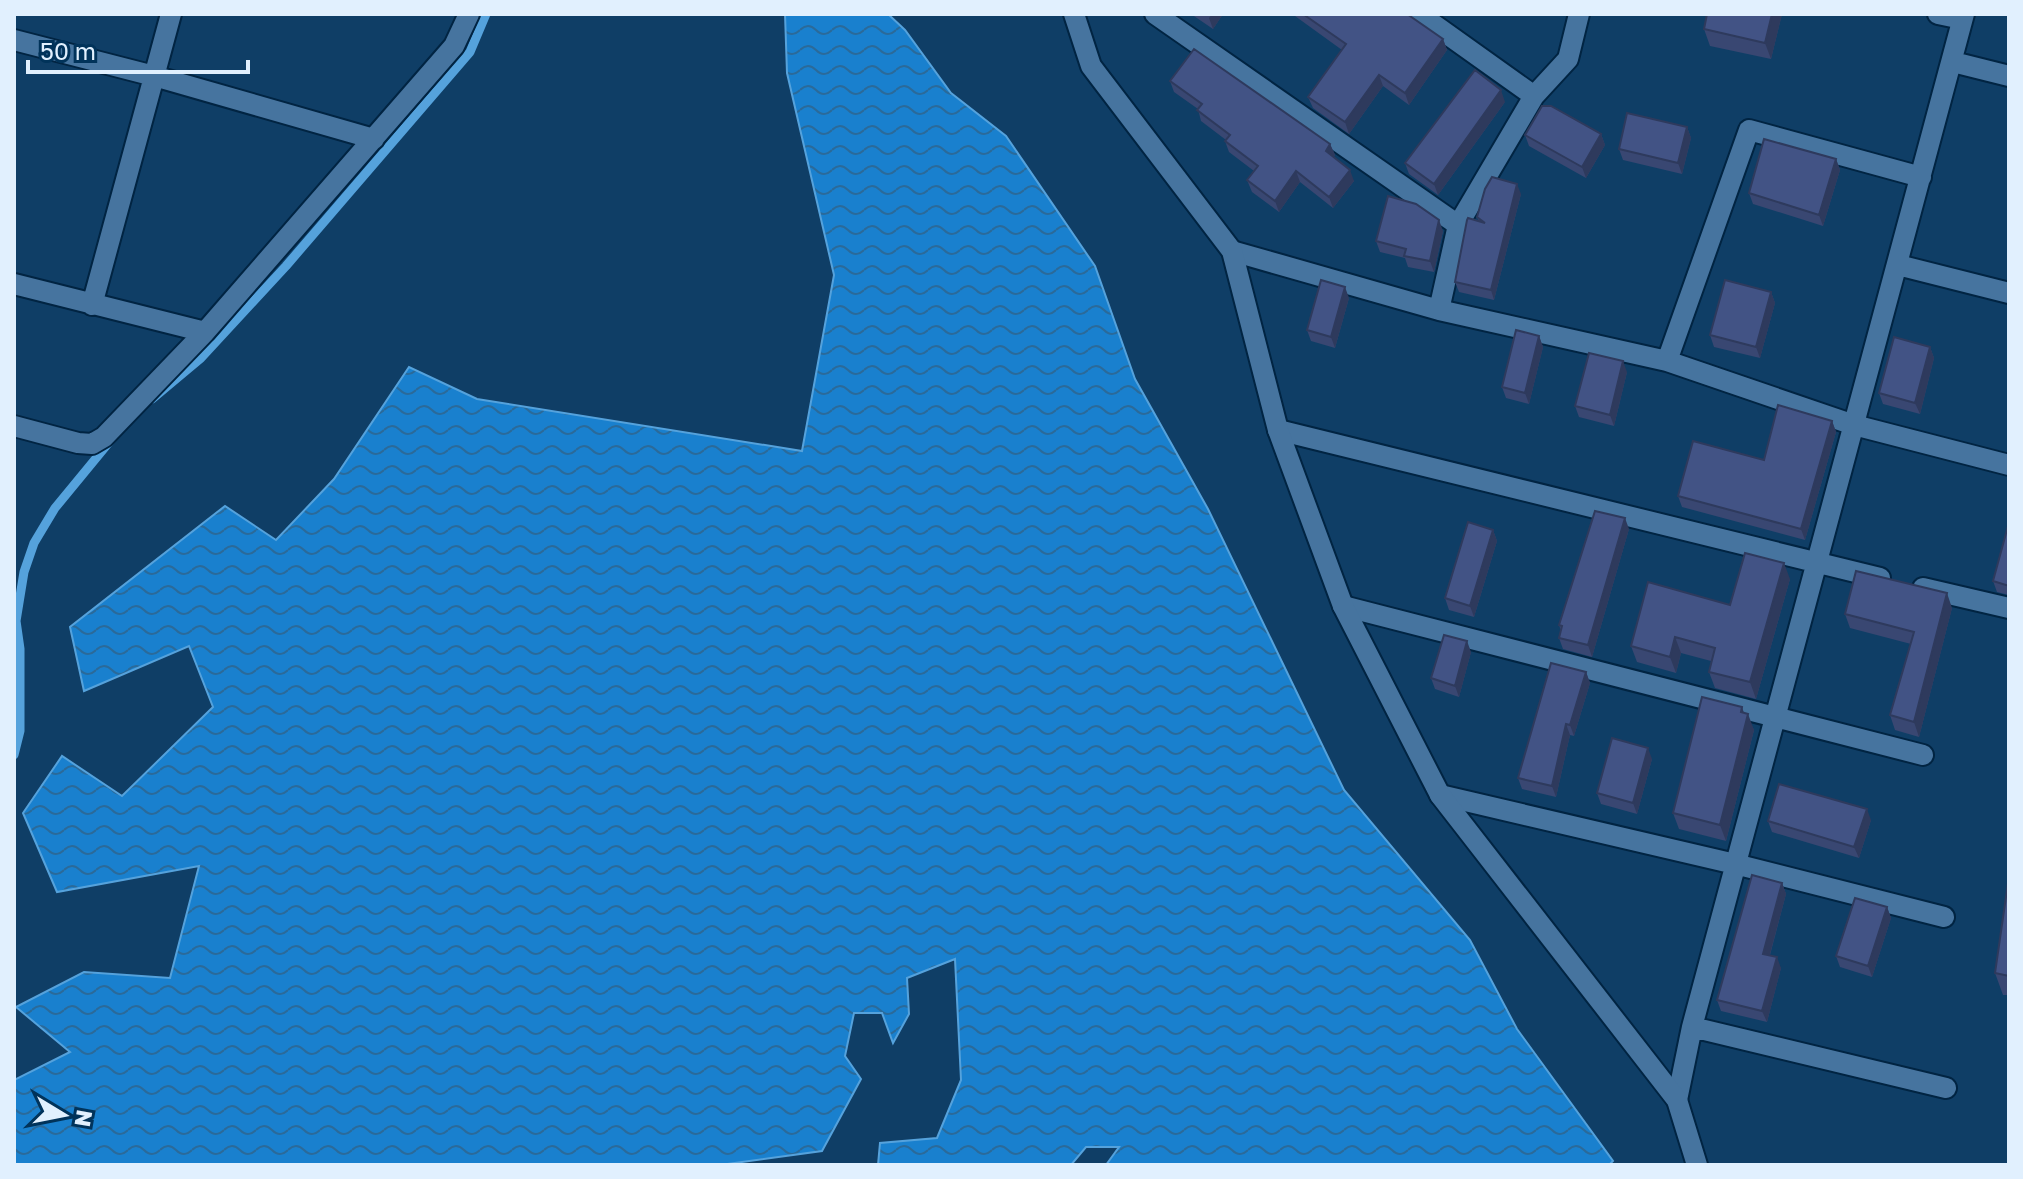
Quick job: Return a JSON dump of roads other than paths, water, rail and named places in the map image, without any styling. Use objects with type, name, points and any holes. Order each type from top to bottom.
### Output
[{"type":"street","points":[[92,305],[171,14]]},
{"type":"street","points":[[14,426],[78,443],[92,444],[104,437],[205,332],[374,139],[454,46],[469,14]]},
{"type":"street","points":[[1074,14],[1091,66],[1232,251],[1278,430],[1343,606],[1440,795],[1677,1100],[1697,1165]]},
{"type":"street","points":[[1155,14],[1458,225]]},
{"type":"street","points":[[1419,14],[1534,96]]},
{"type":"street","points":[[1439,310],[1458,225],[1534,96],[1568,59],[1579,14]]},
{"type":"street","points":[[1677,1100],[1692,1027],[1735,864],[1953,62],[1963,16],[1938,14]]},
{"type":"street","points":[[14,40],[154,76],[374,139]]},
{"type":"street","points":[[1953,62],[2009,76]]},
{"type":"street","points":[[1667,361],[1749,130],[1921,177]]},
{"type":"street","points":[[1232,251],[1439,310],[1667,361],[1854,425],[2009,465]]},
{"type":"street","points":[[1898,265],[2009,293]]},
{"type":"street","points":[[14,284],[205,332]]},
{"type":"street","points":[[1278,430],[2009,608]]},
{"type":"street","points":[[1343,606],[1923,755]]},
{"type":"street","points":[[1440,795],[1944,917]]},
{"type":"street","points":[[1692,1027],[1946,1088]]},
{"type":"water","points":[[785,14],[888,14],[905,30],[951,93],[1006,136],[1095,266],[1135,379],[1208,509],[1344,790],[1470,940],[1517,1029],[1613,1161],[1609,1165],[1106,1165],[1119,1147],[1086,1147],[1071,1165],[878,1165],[880,1143],[937,1138],[961,1080],[955,959],[907,978],[909,1014],[893,1043],[882,1013],[854,1013],[845,1056],[861,1079],[822,1151],[720,1165],[14,1165],[14,1080],[70,1052],[16,1007],[84,972],[170,978],[199,866],[57,892],[23,813],[62,756],[122,796],[213,707],[189,646],[84,691],[70,627],[225,506],[276,540],[334,479],[409,367],[477,399],[802,451],[834,275],[787,73]]},
{"type":"waterway","points":[[152,399],[201,358],[286,266],[470,52],[486,14]]},
{"type":"waterway","points":[[14,755],[20,731],[20,649],[16,621],[24,572],[34,543],[55,508],[111,440]]}]
